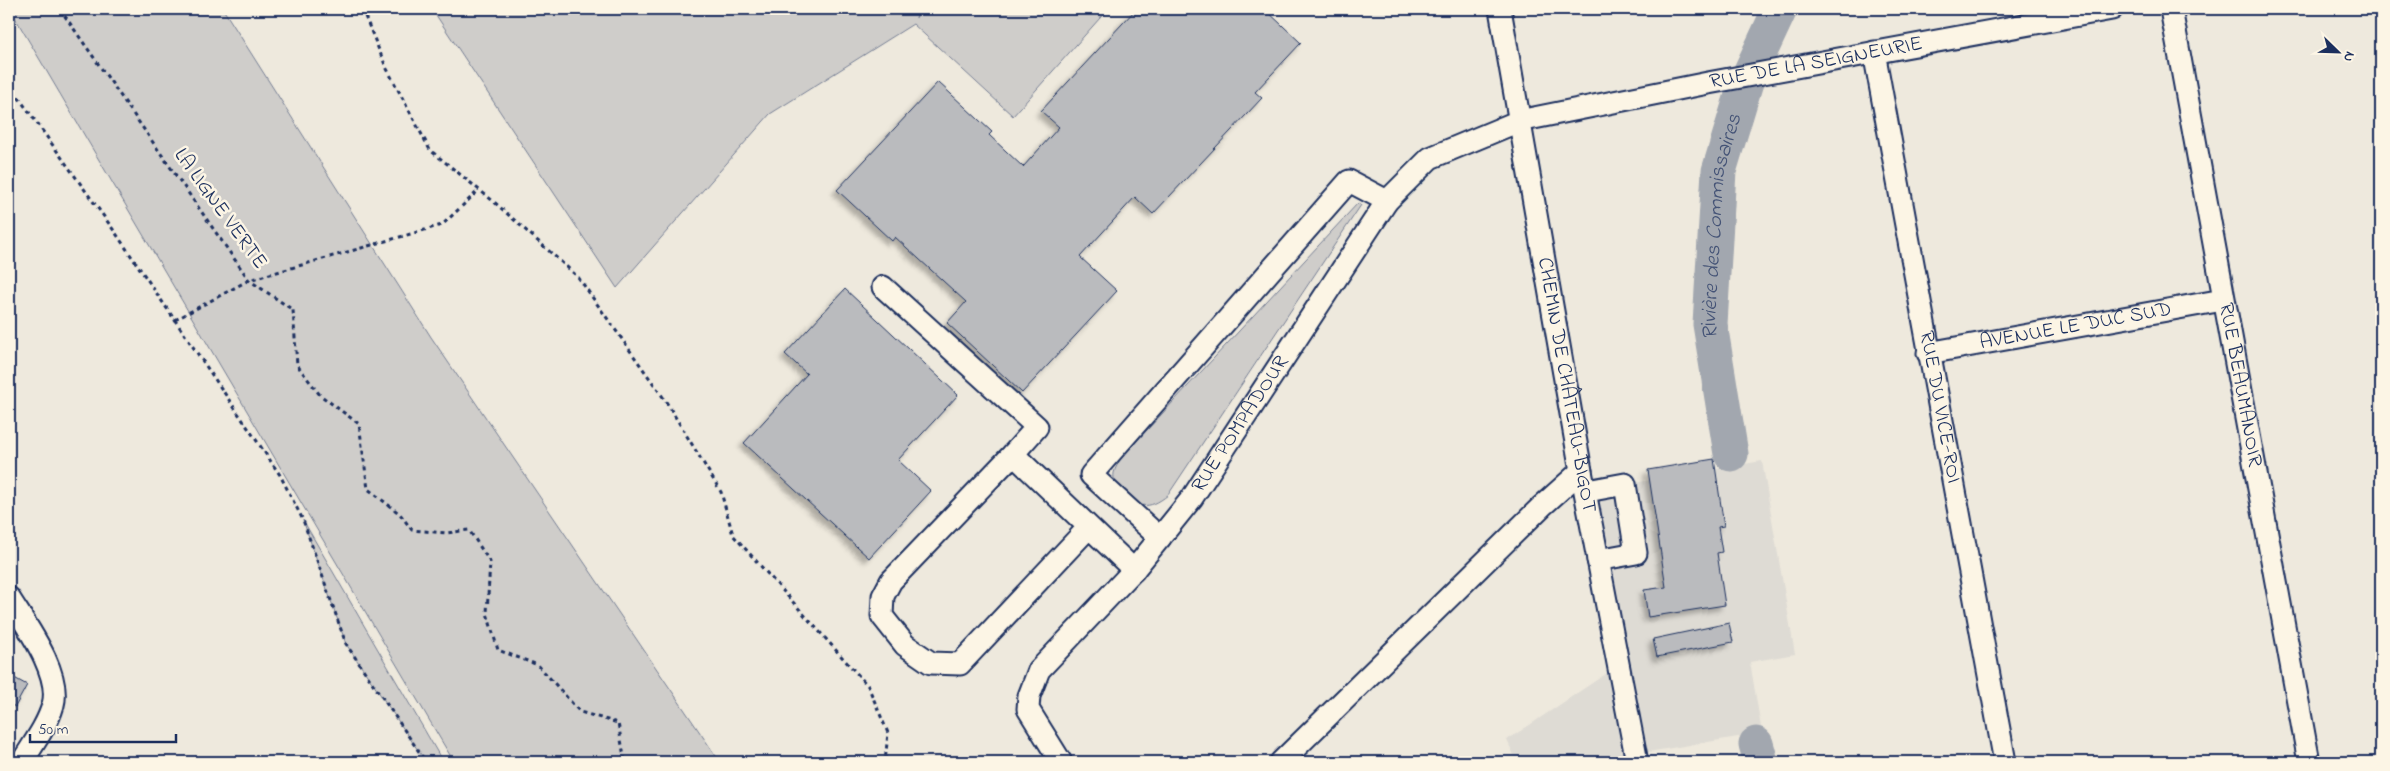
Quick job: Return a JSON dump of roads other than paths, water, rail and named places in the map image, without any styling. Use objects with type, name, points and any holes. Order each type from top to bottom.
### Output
[{"type":"street","name":"CHEMIN DE CHÂTEAU-BIGOT","points":[[1500,9],[1598,560],[1637,762]]},
{"type":"street","name":"RUE DE LA SEIGNEURIE","points":[[1519,121],[1708,83],[2112,9]]},
{"type":"street","name":"RUE BEAUMANOIR","points":[[2171,9],[2309,762]]},
{"type":"street","name":"RUE DU VICE-ROI","points":[[1874,52],[1928,353],[2005,762]]},
{"type":"street","name":"RUE POMPADOUR","points":[[1062,762],[1028,709],[1028,696],[1039,670],[1134,570],[1192,498],[1387,201],[1430,158],[1519,121]]},
{"type":"street","points":[[1160,538],[1091,475],[1348,181],[1387,201]]},
{"type":"street","points":[[883,287],[1038,427],[891,581],[884,596],[882,616],[905,645],[931,663],[960,664],[1089,527]]},
{"type":"street","name":"AVENUE LE DUC SUD","points":[[1928,353],[2223,300]]},
{"type":"street","points":[[1013,454],[1134,570]]},
{"type":"street","points":[[1281,762],[1542,506],[1584,481],[1625,484],[1636,553],[1598,560]]},
{"type":"street","points":[[9,598],[43,655],[52,680],[54,704],[45,724],[22,762]]},
{"type":"waterway","name":"Rivière des Commissaires","points":[[1731,454],[1710,324],[1719,171],[1746,82],[1780,9]]},
{"type":"waterway","name":"Rivière des Commissaires","points":[[1756,744],[1761,762]]}]
